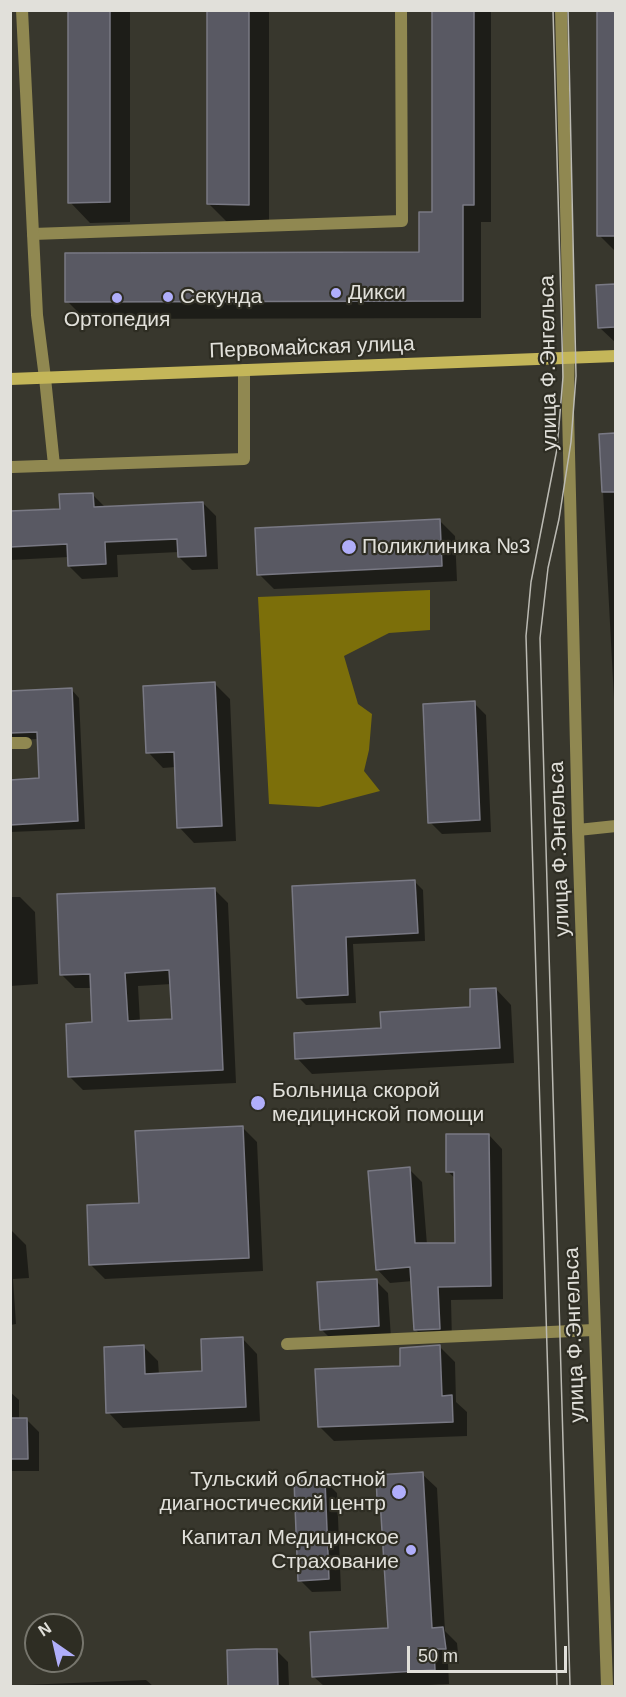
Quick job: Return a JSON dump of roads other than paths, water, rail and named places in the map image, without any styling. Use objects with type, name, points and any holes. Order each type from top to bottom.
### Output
[{"type":"main road","name":"Первомайская улица","points":[[10,379],[615,356]]},
{"type":"street","points":[[22,10],[37,315],[54,465]]},
{"type":"street","points":[[33,234],[402,221],[401,10]]},
{"type":"street","name":"улица Ф.Энгельса","points":[[561,10],[578,830],[607,1686]]},
{"type":"street","points":[[12,467],[244,459],[244,370]]},
{"type":"street","points":[[10,743],[26,743]]},
{"type":"street","points":[[578,830],[615,826]]},
{"type":"street","points":[[287,1344],[594,1330]]},
{"type":"tram line","points":[[553,10],[563,377],[557,449],[531,582],[526,636],[557,1686]]},
{"type":"tram line","points":[[568,10],[576,376],[571,442],[559,519],[548,568],[540,638],[570,1686]]},
{"type":"place","name":"Дикси","points":[[336,293]]},
{"type":"place","name":"Секунда","points":[[168,297]]},
{"type":"place","name":"Ортопедия","points":[[117,298]]},
{"type":"place","name":"Поликлиника №3","points":[[349,547]]},
{"type":"place","name":"Больница скорой медицинской помощи","points":[[258,1103]]},
{"type":"place","name":"Тульский областной диагностический центр","points":[[399,1492]]},
{"type":"place","name":"Капитал Медицинское Страхование","points":[[411,1550]]}]
